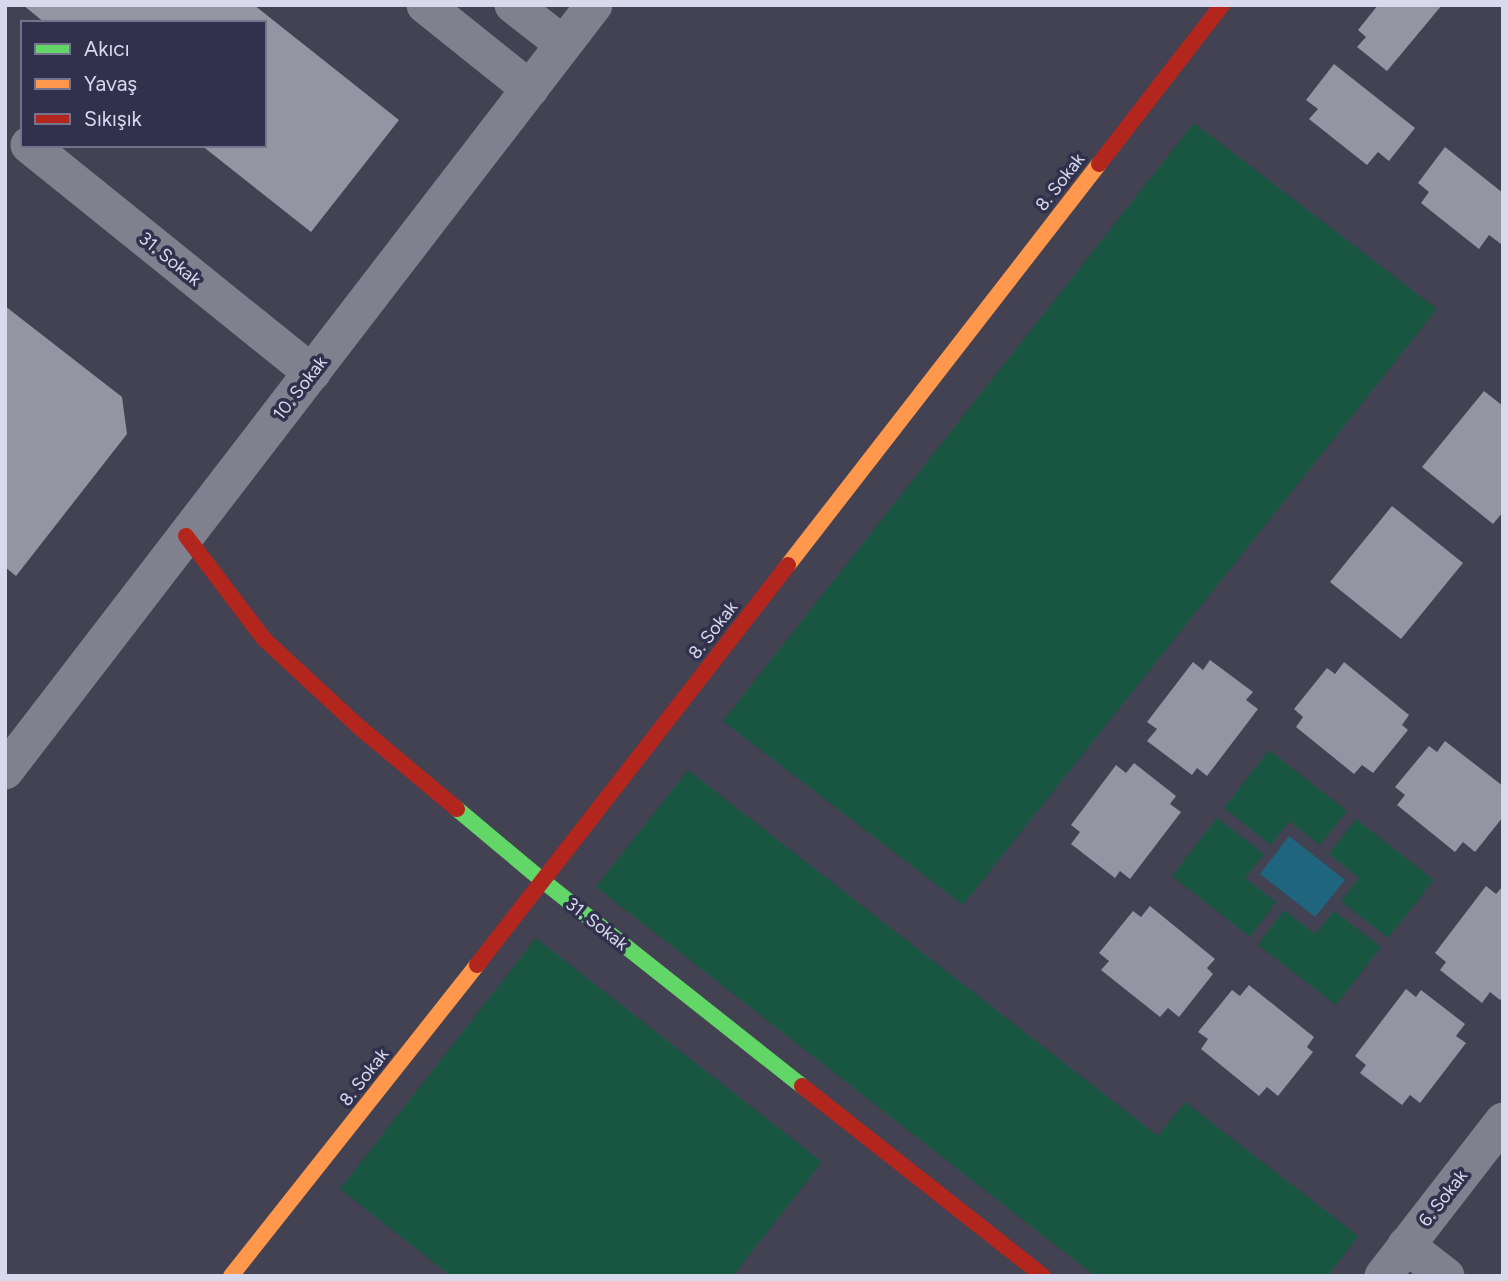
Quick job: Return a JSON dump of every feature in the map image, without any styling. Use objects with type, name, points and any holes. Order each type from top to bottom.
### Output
[{"type":"street","points":[[425,5],[530,89]]},
{"type":"street","points":[[513,5],[564,44]]},
{"type":"street","name":"10. Sokak","points":[[5,771],[594,5]]},
{"type":"street","name":"8. Sokak","points":[[231,1276],[543,881],[1222,5]]},
{"type":"street","points":[[5,127],[21,139]]},
{"type":"street","name":"31. Sokak","points":[[31,147],[312,373]]},
{"type":"street","name":"31. Sokak","points":[[186,536],[264,639],[359,727],[543,881],[1043,1276]]},
{"type":"street","name":"6. Sokak","points":[[1383,1276],[1503,1121]]},
{"type":"street","points":[[1406,1245],[1446,1276]]},
{"type":"green space","points":[[1194,123],[1437,309],[963,905],[723,721]]},
{"type":"green space","points":[[1269,750],[1347,811],[1320,845],[1289,821],[1271,845],[1224,808]]},
{"type":"green space","points":[[688,770],[1158,1136],[1185,1102],[1358,1236],[1328,1276],[1095,1276],[596,887]]},
{"type":"green space","points":[[1217,818],[1264,854],[1245,878],[1276,902],[1250,937],[1172,876]]},
{"type":"green space","points":[[1356,819],[1434,880],[1388,938],[1341,901],[1359,878],[1329,854]]},
{"type":"green space","points":[[1284,910],[1315,934],[1334,911],[1381,947],[1336,1005],[1258,945]]},
{"type":"green space","points":[[536,938],[822,1162],[733,1276],[451,1276],[340,1189]]},
{"type":"water","points":[[1289,836],[1345,880],[1315,917],[1260,874]]},
{"type":"building","points":[[23,5],[254,5],[399,120],[311,232],[204,147],[266,147],[266,21],[43,21]]},
{"type":"building","points":[[1378,5],[1442,5],[1387,71],[1357,47],[1366,37],[1358,30]]},
{"type":"building","points":[[1334,64],[1415,128],[1389,161],[1378,152],[1367,165],[1309,119],[1318,109],[1306,100]]},
{"type":"building","points":[[1445,147],[1503,193],[1501,244],[1489,235],[1479,249],[1421,203],[1429,192],[1418,183]]},
{"type":"building","points":[[5,306],[122,397],[127,434],[16,576],[5,567]]},
{"type":"building","points":[[1484,391],[1503,406],[1503,512],[1493,524],[1422,467]]},
{"type":"building","points":[[1392,506],[1463,563],[1401,639],[1330,582]]},
{"type":"building","points":[[1210,660],[1253,692],[1246,700],[1258,709],[1207,776],[1197,768],[1192,775],[1147,741],[1157,729],[1147,722],[1193,662],[1203,670]]},
{"type":"building","points":[[1344,662],[1409,715],[1402,725],[1408,730],[1373,773],[1362,765],[1354,774],[1296,727],[1303,717],[1294,709],[1327,668],[1335,674]]},
{"type":"building","points":[[1445,741],[1503,786],[1503,817],[1475,852],[1463,842],[1455,852],[1397,805],[1405,795],[1395,787],[1429,746],[1437,752]]},
{"type":"building","points":[[1134,763],[1176,796],[1170,804],[1181,812],[1130,879],[1120,871],[1115,878],[1071,844],[1080,832],[1071,825],[1116,765],[1126,773]]},
{"type":"building","points":[[1486,886],[1496,894],[1503,886],[1503,996],[1500,1000],[1490,992],[1482,1003],[1440,970],[1446,962],[1435,953]]},
{"type":"building","points":[[1150,906],[1215,959],[1207,968],[1213,974],[1179,1017],[1168,1008],[1160,1017],[1101,970],[1109,961],[1099,953],[1133,911],[1141,917]]},
{"type":"building","points":[[1249,985],[1314,1037],[1307,1047],[1313,1052],[1278,1096],[1267,1087],[1259,1096],[1201,1049],[1208,1039],[1198,1032],[1232,990],[1240,996]]},
{"type":"building","points":[[1406,989],[1416,997],[1421,990],[1465,1024],[1456,1036],[1466,1043],[1420,1103],[1410,1095],[1402,1105],[1360,1073],[1366,1065],[1355,1056]]},
{"type":"traffic: fast","points":[[457,809],[543,881],[802,1086]]},
{"type":"traffic: slow","points":[[788,565],[1099,164]]},
{"type":"traffic: slow","points":[[231,1276],[477,965]]},
{"type":"traffic: jam","points":[[1099,164],[1222,5]]},
{"type":"traffic: jam","points":[[186,536],[264,639],[359,727],[457,809]]},
{"type":"traffic: jam","points":[[477,965],[788,565]]},
{"type":"traffic: jam","points":[[802,1086],[1043,1276]]}]
